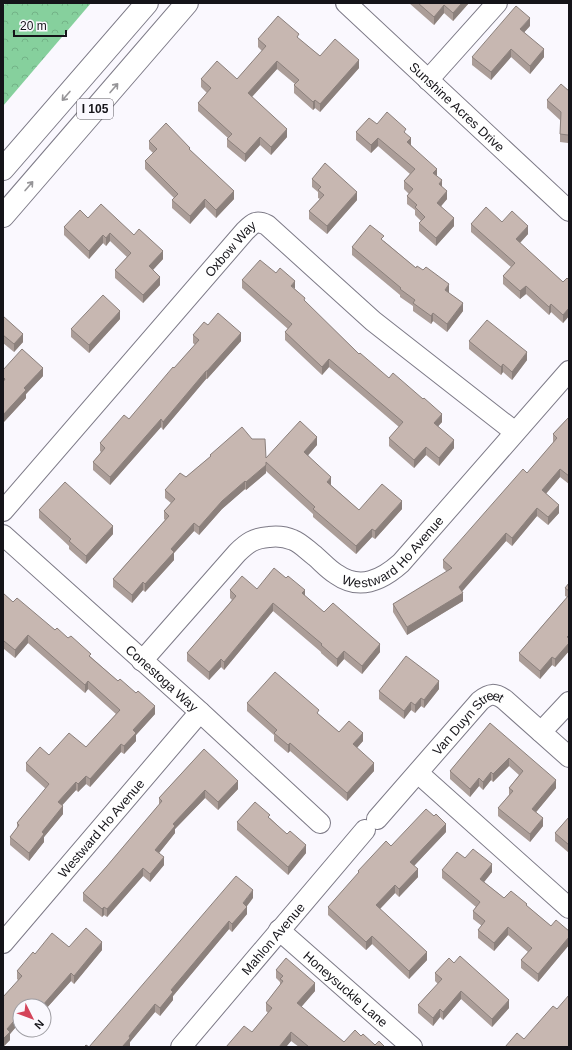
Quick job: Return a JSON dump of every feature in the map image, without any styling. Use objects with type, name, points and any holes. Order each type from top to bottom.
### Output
[{"type":"highway","name":"I 105","points":[[3,169],[147,3]]},
{"type":"highway","name":"I 105","points":[[3,216],[187,3]]},
{"type":"street","name":"Sunshine Acres Drive","points":[[346,3],[569,211]]},
{"type":"street","points":[[428,80],[497,3]]},
{"type":"street","name":"Oxbow Way","points":[[3,511],[245,231],[256,222],[267,226],[385,331],[515,432]]},
{"type":"street","name":"Westward Ho Avenue","points":[[142,661],[237,553],[253,540],[273,536],[293,540],[301,544],[335,574],[350,582],[367,583],[376,580],[394,570],[569,371]]},
{"type":"street","name":"Conestoga Way","points":[[3,534],[320,823]]},
{"type":"street","name":"Van Duyn Street","points":[[371,824],[486,696],[499,696],[505,700],[569,757]]},
{"type":"street","points":[[542,732],[569,702]]},
{"type":"street","name":"Westward Ho Avenue","points":[[3,943],[200,712]]},
{"type":"street","points":[[418,773],[569,908]]},
{"type":"street","name":"Mahlon Avenue","points":[[180,1047],[371,824]]},
{"type":"street","name":"Honeysuckle Lane","points":[[279,930],[412,1047]]},
{"type":"green space","points":[[6,3],[91,3],[3,106],[3,6]]},
{"type":"building","points":[[418,3],[462,3],[453,13],[444,5],[434,17]]},
{"type":"building","points":[[516,6],[530,18],[520,29],[544,49],[530,66],[511,49],[491,72],[472,57]]},
{"type":"building","points":[[278,16],[299,34],[297,37],[320,56],[335,39],[359,60],[320,104],[315,100],[313,102],[294,85],[299,80],[277,61],[248,93],[287,129],[271,147],[260,137],[245,154],[227,139],[232,134],[198,103],[211,88],[201,79],[217,61],[237,79],[266,46],[258,39]]},
{"type":"building","points":[[561,84],[569,91],[569,136],[560,134],[561,112],[547,100]]},
{"type":"building","points":[[387,112],[406,129],[404,132],[411,138],[407,142],[437,169],[433,173],[442,180],[439,184],[447,191],[437,203],[454,218],[436,238],[419,223],[425,217],[415,207],[417,205],[407,196],[413,189],[404,181],[415,169],[378,138],[371,145],[356,132],[369,118],[377,124]]},
{"type":"building","points":[[166,123],[190,148],[189,149],[234,191],[216,210],[205,199],[190,216],[172,200],[178,194],[145,161],[157,149],[149,141]]},
{"type":"building","points":[[325,163],[357,192],[327,226],[309,211],[324,195],[318,190],[321,187],[312,179]]},
{"type":"building","points":[[101,204],[134,235],[139,229],[163,251],[149,266],[160,277],[143,295],[115,270],[131,253],[110,233],[106,238],[103,235],[89,251],[64,227],[80,210],[88,218]]},
{"type":"building","points":[[486,207],[502,222],[512,211],[528,226],[516,239],[563,282],[567,278],[569,280],[569,308],[563,315],[551,304],[549,307],[526,286],[520,291],[503,276],[515,263],[471,224]]},
{"type":"building","points":[[370,225],[384,236],[381,239],[416,268],[417,266],[423,270],[426,267],[449,284],[445,290],[463,303],[447,324],[433,313],[431,316],[413,303],[415,300],[400,289],[401,288],[352,247]]},
{"type":"building","points":[[260,260],[276,273],[280,268],[295,281],[291,286],[305,298],[304,300],[359,354],[360,353],[389,378],[393,373],[442,414],[434,423],[454,440],[439,458],[426,447],[414,460],[389,438],[403,422],[329,359],[322,367],[285,332],[292,324],[242,280]]},
{"type":"building","points":[[103,295],[120,311],[89,345],[71,329]]},
{"type":"building","points":[[218,313],[241,333],[206,371],[163,422],[161,419],[110,477],[93,462],[105,448],[100,443],[124,415],[129,419],[173,367],[174,368],[199,340],[193,335],[204,322],[208,325]]},
{"type":"building","points":[[3,316],[23,334],[14,344],[3,335]]},
{"type":"building","points":[[487,320],[527,352],[512,372],[503,364],[501,367],[469,341]]},
{"type":"building","points":[[22,349],[43,368],[24,388],[26,390],[3,415],[3,382],[5,379],[3,377],[3,370]]},
{"type":"building","points":[[569,417],[569,476],[560,469],[542,490],[559,505],[548,517],[537,508],[512,538],[506,533],[459,587],[463,593],[407,627],[393,604],[452,568],[443,560],[523,469],[527,473],[557,438],[553,434]]},
{"type":"building","points":[[300,421],[317,437],[304,452],[331,477],[327,482],[359,510],[382,484],[402,501],[375,531],[372,529],[356,546],[313,509],[315,507],[266,462],[266,465],[222,501],[199,527],[194,523],[171,549],[174,552],[145,584],[143,582],[132,595],[113,579],[169,516],[164,511],[175,499],[165,490],[180,473],[186,477],[242,427],[252,439],[265,439],[266,458]]},
{"type":"building","points":[[65,482],[113,526],[86,556],[69,541],[71,539],[39,510]]},
{"type":"building","points":[[274,568],[286,578],[288,576],[305,590],[302,593],[324,612],[333,603],[380,644],[362,666],[344,651],[337,659],[321,645],[322,644],[273,603],[224,662],[221,659],[209,672],[187,653],[236,596],[230,590],[242,576],[257,589]]},
{"type":"building","points":[[569,583],[569,591],[565,588]]},
{"type":"building","points":[[3,593],[13,602],[17,598],[55,630],[57,628],[68,638],[71,636],[91,654],[89,656],[118,681],[120,679],[136,693],[138,691],[155,706],[133,730],[136,733],[124,746],[121,744],[90,779],[86,776],[78,784],[76,782],[58,802],[63,806],[42,832],[44,834],[29,853],[10,837],[19,825],[17,823],[49,784],[26,763],[40,747],[49,755],[69,733],[86,747],[120,710],[88,681],[85,685],[28,635],[15,650],[4,641],[3,644]]},
{"type":"building","points":[[569,595],[569,635],[567,637],[569,638],[569,643],[555,659],[552,657],[540,671],[519,653]]},
{"type":"building","points":[[406,656],[439,681],[424,700],[421,698],[415,705],[411,702],[404,711],[379,691]]},
{"type":"building","points":[[275,672],[319,710],[317,713],[339,732],[349,721],[363,733],[353,744],[374,763],[347,793],[290,743],[288,745],[274,733],[277,730],[247,703]]},
{"type":"building","points":[[490,723],[556,780],[532,809],[543,818],[530,834],[498,808],[513,791],[509,788],[523,771],[509,758],[493,774],[491,772],[483,782],[479,778],[470,789],[450,771]]},
{"type":"building","points":[[204,749],[238,781],[218,802],[205,790],[173,824],[175,826],[155,850],[164,857],[150,874],[143,868],[107,909],[104,907],[102,909],[83,893],[162,801],[159,798]]},
{"type":"building","points":[[255,802],[270,815],[268,817],[287,834],[290,831],[306,845],[288,867],[237,822]]},
{"type":"building","points":[[426,809],[434,816],[436,814],[446,824],[410,862],[418,869],[399,889],[395,885],[376,905],[427,952],[409,971],[372,936],[366,942],[328,907],[359,872],[358,871],[386,841],[391,846]]},
{"type":"building","points":[[569,817],[569,845],[555,833]]},
{"type":"building","points":[[473,849],[492,864],[480,879],[504,898],[511,891],[551,926],[556,920],[569,931],[569,937],[538,974],[521,960],[532,948],[508,927],[494,943],[478,930],[485,921],[473,911],[480,902],[442,870],[457,852],[465,858]]},
{"type":"building","points":[[236,876],[253,890],[243,903],[247,907],[232,924],[229,921],[171,990],[173,992],[160,1008],[155,1004],[122,1047],[89,1047]]},
{"type":"building","points":[[86,928],[102,942],[74,976],[71,973],[49,998],[12,998],[12,1023],[7,1029],[10,1032],[3,1039],[3,997],[22,976],[17,971],[33,952],[35,954],[52,933],[69,947]]},
{"type":"building","points":[[460,956],[509,1000],[492,1019],[461,991],[443,1012],[440,1009],[433,1018],[418,1005],[442,979],[435,973],[449,958],[454,963]]},
{"type":"building","points":[[286,958],[315,983],[297,1003],[344,1042],[355,1030],[361,1036],[363,1034],[375,1045],[379,1041],[385,1047],[309,1047],[291,1032],[279,1047],[226,1047],[244,1026],[252,1032],[272,1008],[266,1003],[283,981],[280,979],[283,976],[276,970]]},
{"type":"building","points":[[569,995],[569,1047],[505,1047],[517,1033],[524,1039],[553,1006],[557,1009]]}]
